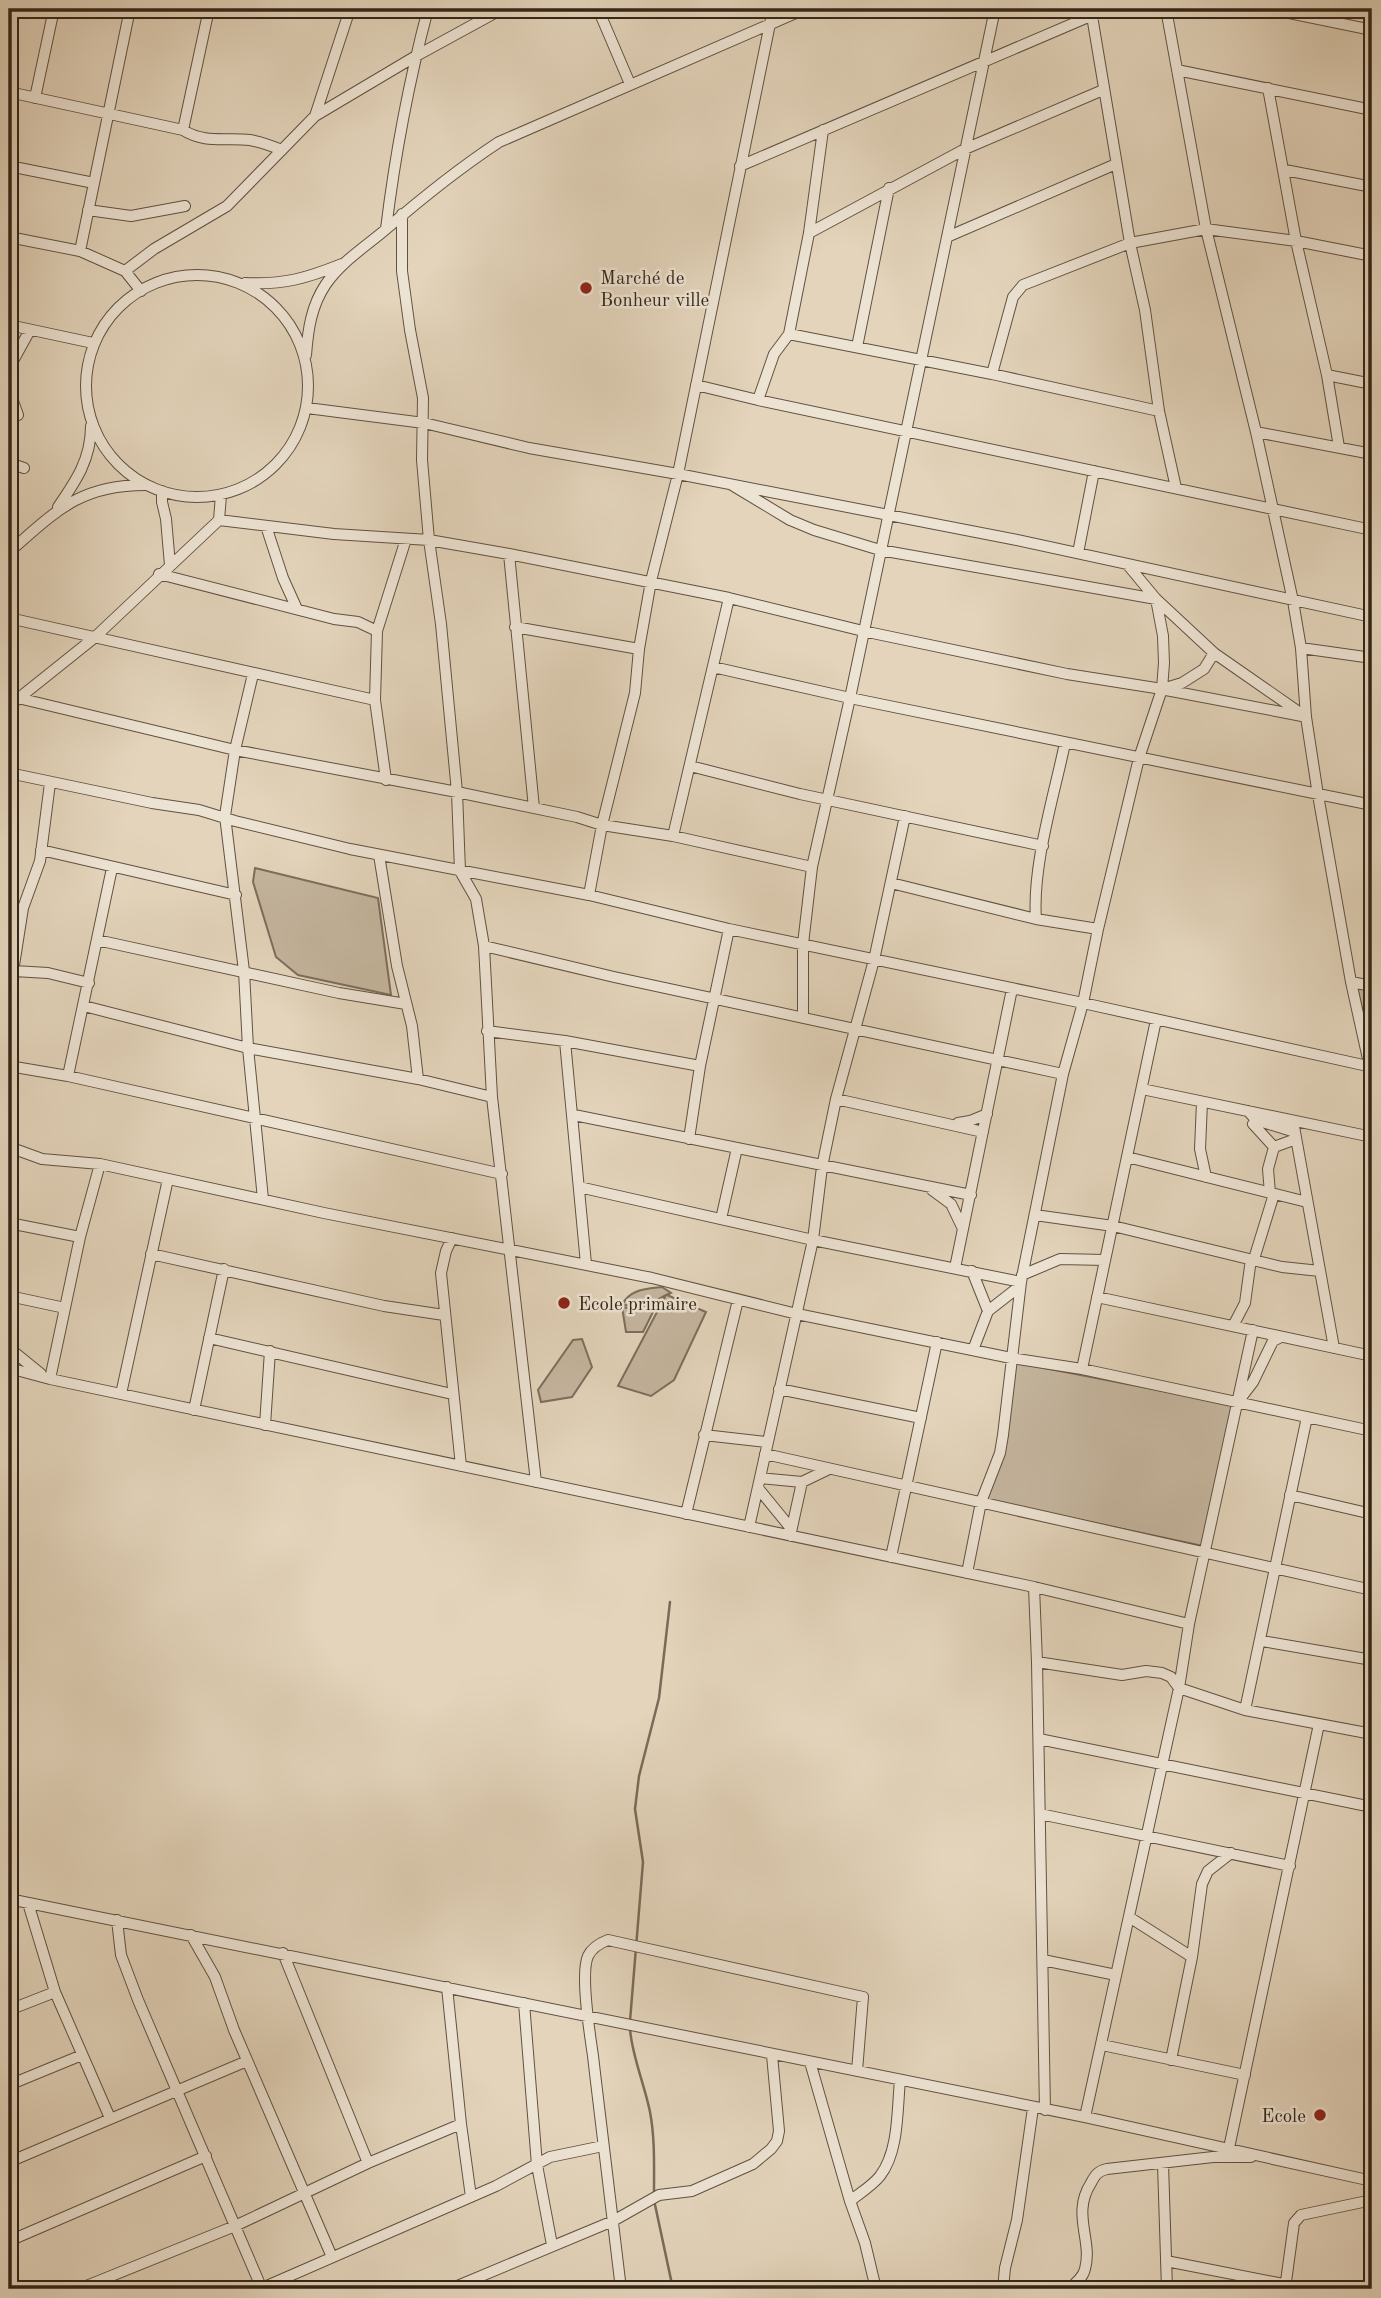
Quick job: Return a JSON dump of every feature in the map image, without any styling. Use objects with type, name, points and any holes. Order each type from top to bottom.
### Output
[{"type":"street","points":[[35,98],[54,9]]},
{"type":"street","points":[[80,251],[130,9]]},
{"type":"street","points":[[183,130],[209,9]]},
{"type":"street","points":[[315,116],[350,9]]},
{"type":"street","points":[[386,229],[391,184],[428,9]]},
{"type":"street","points":[[125,271],[154,249],[227,206],[315,116],[502,9]]},
{"type":"street","points":[[598,9],[630,84]]},
{"type":"street","points":[[590,895],[602,825],[635,694],[639,649],[652,581],[678,474],[773,9]]},
{"type":"street","points":[[91,422],[108,453],[130,475],[162,492],[198,497],[221,495],[246,486],[269,471],[286,453],[299,432],[307,408],[309,383],[306,358],[312,313],[327,283],[346,262],[402,214],[450,175],[499,142],[805,9]]},
{"type":"street","points":[[803,1018],[803,944],[812,867],[995,9]]},
{"type":"street","points":[[740,166],[1107,9]]},
{"type":"street","points":[[9,774],[225,816],[289,835],[460,872],[590,895],[729,929],[1083,1003],[1372,1070],[1352,982],[1318,795],[1293,601],[1256,432],[1206,229],[1166,9]]},
{"type":"street","points":[[1269,9],[1372,30]]},
{"type":"street","points":[[1092,16],[1116,164],[1144,310],[1159,411],[1176,488]]},
{"type":"street","points":[[1177,70],[1370,110],[1372,85]]},
{"type":"street","points":[[1268,88],[1296,241],[1327,375],[1339,447]]},
{"type":"street","points":[[809,233],[965,149],[1103,90]]},
{"type":"street","points":[[9,92],[183,130],[207,139],[248,140],[282,150]]},
{"type":"street","points":[[758,400],[774,354],[789,334],[809,233],[823,130]]},
{"type":"street","points":[[947,237],[1116,164]]},
{"type":"street","points":[[9,166],[94,183]]},
{"type":"street","points":[[1285,170],[1372,187]]},
{"type":"street","points":[[857,347],[889,188]]},
{"type":"street","points":[[88,210],[131,216],[184,206]]},
{"type":"street","points":[[402,214],[402,271],[423,398],[422,450],[429,540],[441,624],[457,792],[460,872],[476,899],[484,946],[492,1097],[536,1482]]},
{"type":"street","points":[[992,373],[1013,297],[1023,285],[1130,243],[1206,229],[1296,241],[1372,257]]},
{"type":"street","points":[[9,237],[80,251],[125,271],[141,291]]},
{"type":"street","points":[[53,513],[86,463],[90,448],[91,422],[85,382],[93,343],[108,318],[128,298],[170,278],[188,275],[207,275],[240,283],[281,284],[303,279],[346,262]]},
{"type":"street","points":[[240,283],[260,293],[280,311],[296,334],[306,358]]},
{"type":"street","points":[[9,325],[93,343]]},
{"type":"street","points":[[9,368],[30,330]]},
{"type":"street","points":[[789,334],[992,373],[1159,411]]},
{"type":"street","points":[[1327,375],[1372,384]]},
{"type":"street","points":[[696,385],[1372,530]]},
{"type":"street","points":[[9,390],[18,415]]},
{"type":"street","points":[[307,408],[424,423],[529,448],[1017,540],[1372,617]]},
{"type":"street","points":[[1256,432],[1372,454]]},
{"type":"street","points":[[9,463],[24,468]]},
{"type":"street","points":[[1078,553],[1094,471]]},
{"type":"street","points":[[9,552],[53,513],[86,493],[118,485],[146,485]]},
{"type":"street","points":[[732,485],[790,520],[880,550],[1156,599]]},
{"type":"street","points":[[162,492],[170,565]]},
{"type":"street","points":[[9,706],[94,638],[219,520],[221,495]]},
{"type":"street","points":[[219,520],[429,540],[509,554],[729,597],[863,631],[1087,678],[1162,689],[1306,717]]},
{"type":"street","points":[[266,526],[283,578],[297,609]]},
{"type":"street","points":[[386,780],[375,700],[377,631],[406,539]]},
{"type":"street","points":[[509,554],[534,808]]},
{"type":"street","points":[[1127,564],[1156,599],[1214,653],[1306,717]]},
{"type":"street","points":[[159,574],[334,619],[358,622],[377,631]]},
{"type":"street","points":[[673,836],[729,597]]},
{"type":"street","points":[[967,1573],[981,1502],[1000,1453],[1021,1281],[1063,1074],[1083,1003],[1139,758],[1162,689],[1163,636],[1156,599]]},
{"type":"street","points":[[9,618],[375,700]]},
{"type":"street","points":[[515,627],[639,649]]},
{"type":"street","points":[[1301,648],[1372,658]]},
{"type":"street","points":[[1162,689],[1182,683],[1204,669],[1214,653]]},
{"type":"street","points":[[713,667],[850,698],[1372,805]]},
{"type":"street","points":[[253,674],[235,750],[225,816],[244,971],[248,1048],[263,1199]]},
{"type":"street","points":[[18,698],[235,750],[457,792],[577,817],[602,825],[673,836],[812,867]]},
{"type":"street","points":[[1036,919],[1036,895],[1043,846],[1065,743]]},
{"type":"street","points":[[690,766],[1043,846]]},
{"type":"street","points":[[9,997],[23,908],[37,874],[50,783]]},
{"type":"street","points":[[749,1527],[813,1240],[821,1167],[836,1099],[874,960],[905,816]]},
{"type":"street","points":[[41,850],[236,895]]},
{"type":"street","points":[[379,855],[397,966],[415,1048],[418,1079]]},
{"type":"street","points":[[68,1076],[111,868]]},
{"type":"street","points":[[891,883],[1036,919],[1098,929]]},
{"type":"street","points":[[690,1139],[700,1066],[729,929]]},
{"type":"street","points":[[97,940],[339,993],[406,1004]]},
{"type":"street","points":[[484,946],[614,977],[1063,1074]]},
{"type":"street","points":[[14,971],[48,973],[89,982]]},
{"type":"street","points":[[1352,982],[1372,986]]},
{"type":"street","points":[[955,1268],[1012,989]]},
{"type":"street","points":[[84,1006],[248,1048],[418,1079],[492,1097]]},
{"type":"street","points":[[1082,1369],[1156,1020]]},
{"type":"street","points":[[487,1031],[565,1041],[700,1066]]},
{"type":"street","points":[[565,1041],[586,1264]]},
{"type":"street","points":[[9,1066],[68,1076],[502,1174]]},
{"type":"street","points":[[1142,1090],[1372,1137]]},
{"type":"street","points":[[836,1099],[983,1132]]},
{"type":"street","points":[[1202,1102],[1200,1149],[1206,1177]]},
{"type":"street","points":[[1248,1111],[1256,1120],[1296,1135]]},
{"type":"street","points":[[951,1124],[970,1121],[987,1114]]},
{"type":"street","points":[[574,1115],[821,1167],[971,1195]]},
{"type":"street","points":[[1256,1120],[1253,1124],[1274,1147]]},
{"type":"street","points":[[1293,1121],[1334,1348]]},
{"type":"street","points":[[1233,1326],[1245,1303],[1253,1259],[1272,1193],[1268,1169],[1274,1147],[1296,1135]]},
{"type":"street","points":[[9,1147],[42,1160],[100,1164],[586,1264],[797,1314],[1082,1369],[1372,1431]]},
{"type":"street","points":[[721,1219],[737,1148]]},
{"type":"street","points":[[1127,1157],[1307,1202]]},
{"type":"street","points":[[48,1379],[80,1237],[100,1164]]},
{"type":"street","points":[[121,1394],[168,1179]]},
{"type":"street","points":[[924,1186],[951,1204],[963,1230]]},
{"type":"street","points":[[579,1187],[813,1240],[1021,1281]]},
{"type":"street","points":[[1035,1215],[1112,1226],[1283,1267],[1320,1271]]},
{"type":"street","points":[[9,1223],[80,1237]]},
{"type":"street","points":[[452,1238],[441,1273],[461,1466]]},
{"type":"street","points":[[151,1254],[384,1306],[444,1315]]},
{"type":"street","points":[[973,1350],[988,1311],[1021,1281],[1060,1259],[1105,1260]]},
{"type":"street","points":[[194,1410],[223,1269]]},
{"type":"street","points":[[972,1271],[988,1311]]},
{"type":"street","points":[[9,1296],[65,1308]]},
{"type":"street","points":[[1097,1297],[1372,1356]]},
{"type":"street","points":[[686,1514],[738,1300]]},
{"type":"street","points":[[1085,2117],[1179,1688],[1189,1624],[1253,1331]]},
{"type":"street","points":[[1238,1403],[1253,1382],[1273,1341],[1281,1336]]},
{"type":"street","points":[[209,1338],[452,1394]]},
{"type":"street","points":[[891,1557],[937,1342]]},
{"type":"street","points":[[9,1348],[48,1379]]},
{"type":"street","points":[[265,1424],[270,1350]]},
{"type":"street","points":[[9,1368],[48,1379],[1034,1587],[1189,1624]]},
{"type":"street","points":[[779,1389],[921,1418]]},
{"type":"street","points":[[1245,1710],[1262,1641],[1307,1417]]},
{"type":"street","points":[[704,1435],[767,1442]]},
{"type":"street","points":[[765,1454],[1372,1590]]},
{"type":"street","points":[[759,1483],[802,1482],[829,1469]]},
{"type":"street","points":[[790,1536],[802,1482]]},
{"type":"street","points":[[759,1483],[789,1525],[790,1536]]},
{"type":"street","points":[[1290,1495],[1372,1514]]},
{"type":"street","points":[[1034,1587],[1045,2110]]},
{"type":"street","points":[[1262,1641],[1372,1660]]},
{"type":"street","points":[[1037,1662],[1122,1675],[1146,1671],[1162,1673],[1171,1677],[1179,1688],[1245,1710],[1372,1734]]},
{"type":"street","points":[[1229,2148],[1319,1724]]},
{"type":"street","points":[[1039,1739],[1372,1807]]},
{"type":"street","points":[[1040,1814],[1290,1866]]},
{"type":"street","points":[[1171,2060],[1205,1875],[1231,1853]]},
{"type":"street","points":[[9,1899],[1085,2117],[1372,2181]]},
{"type":"street","points":[[28,1903],[55,1992],[110,2119]]},
{"type":"street","points":[[1129,1917],[1192,1957]]},
{"type":"street","points":[[117,1920],[121,1955],[259,2288],[471,2197],[550,2157],[603,2146]]},
{"type":"street","points":[[191,1935],[215,1978],[247,2061],[332,2257]]},
{"type":"street","points":[[621,2289],[588,2018],[587,1957],[600,1943],[608,1940],[863,1997],[857,2071]]},
{"type":"street","points":[[283,1953],[368,2163]]},
{"type":"street","points":[[1043,1960],[1116,1975]]},
{"type":"street","points":[[447,1987],[471,2197]]},
{"type":"street","points":[[9,2010],[55,1992]]},
{"type":"street","points":[[524,2003],[537,2165],[552,2245]]},
{"type":"street","points":[[1102,2045],[1245,2075]]},
{"type":"street","points":[[9,2085],[82,2055]]},
{"type":"street","points":[[450,2289],[613,2221],[659,2195],[692,2191],[753,2164],[771,2150],[779,2131],[772,2055]]},
{"type":"street","points":[[9,2162],[247,2061]]},
{"type":"street","points":[[810,2062],[877,2289]]},
{"type":"street","points":[[850,2201],[881,2175],[891,2153],[900,2080]]},
{"type":"street","points":[[1003,2289],[1005,2268],[1017,2220],[1033,2108]]},
{"type":"street","points":[[79,2289],[235,2226],[368,2163],[461,2124]]},
{"type":"street","points":[[9,2241],[206,2155]]},
{"type":"street","points":[[1068,2289],[1080,2279],[1086,2268],[1082,2203],[1097,2173],[1107,2169],[1213,2157],[1269,2157]]},
{"type":"street","points":[[1163,2164],[1167,2289]]},
{"type":"street","points":[[1285,2287],[1294,2223],[1301,2215],[1372,2200]]},
{"type":"street","points":[[1166,2261],[1285,2287],[1309,2289]]},
{"type":"shaded area","points":[[255,868],[378,898],[391,995],[298,975],[276,957],[253,882]]},
{"type":"shaded area","points":[[1357,987],[1372,990],[1372,1055]]},
{"type":"shaded area","points":[[662,1287],[671,1293],[667,1295],[706,1312],[674,1380],[651,1396],[618,1386],[666,1295],[646,1306],[622,1305],[634,1293]]},
{"type":"shaded area","points":[[622,1307],[653,1312],[643,1332],[626,1332]]},
{"type":"shaded area","points":[[582,1339],[592,1367],[572,1397],[541,1402],[538,1390],[573,1340]]},
{"type":"shaded area","points":[[1014,1362],[1235,1405],[1203,1546],[986,1500]]},
{"type":"waterway","points":[[630,2021],[643,1862],[635,1809],[639,1776],[659,1698],[670,1602]]},
{"type":"waterway","points":[[630,2028],[652,2122],[654,2193]]},
{"type":"waterway","points":[[654,2200],[673,2289]]},
{"type":"place","name":"Marché de Bonheur ville","points":[[586,288]]},
{"type":"place","name":"Ecole primaire","points":[[564,1303]]},
{"type":"place","name":"Ecole","points":[[1320,2115]]}]
